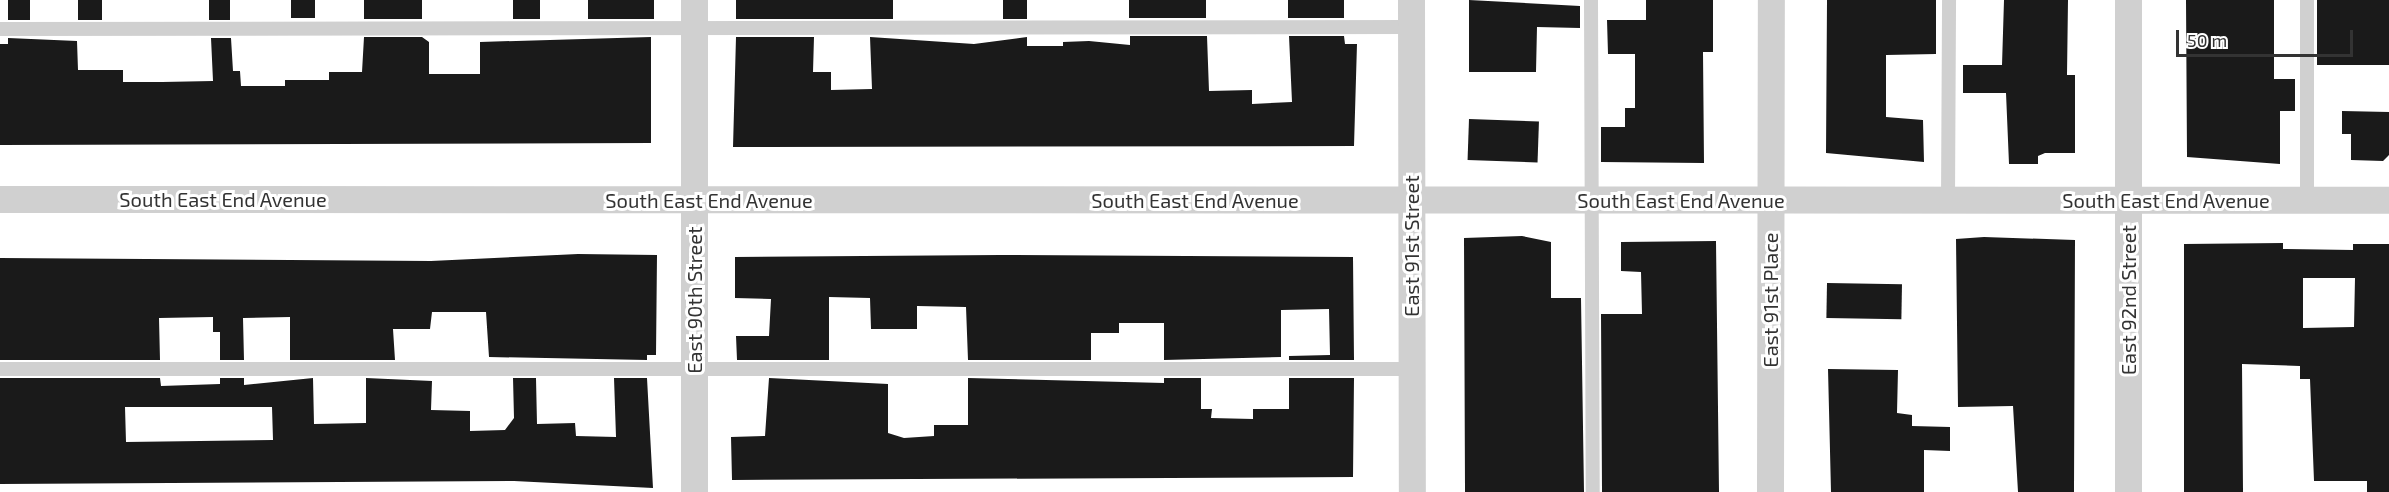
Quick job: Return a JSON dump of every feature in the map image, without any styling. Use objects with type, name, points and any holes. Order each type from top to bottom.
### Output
[{"type":"street","name":"East 90th Street","points":[[694,0],[694,492]]},
{"type":"street","name":"East 91st Street","points":[[1411,0],[1412,492]]},
{"type":"street","name":"East 91st Place","points":[[1770,492],[1771,0]]},
{"type":"street","name":"East 92nd Street","points":[[2128,0],[2128,492]]},
{"type":"street","name":"South East End Avenue","points":[[0,199],[2389,200]]},
{"type":"lane","points":[[1591,0],[1593,492]]},
{"type":"lane","points":[[1948,200],[1949,0]]},
{"type":"lane","points":[[2307,0],[2307,200]]},
{"type":"lane","points":[[0,29],[1411,27]]},
{"type":"lane","points":[[0,369],[1412,369]]},
{"type":"building","points":[[8,0],[30,0],[30,20],[8,20]]},
{"type":"building","points":[[78,0],[102,0],[102,20],[78,20]]},
{"type":"building","points":[[209,0],[230,0],[230,20],[209,20]]},
{"type":"building","points":[[291,0],[315,0],[315,18],[291,18]]},
{"type":"building","points":[[364,0],[422,0],[422,19],[364,19]]},
{"type":"building","points":[[513,0],[540,0],[540,19],[513,19]]},
{"type":"building","points":[[588,0],[654,0],[654,19],[588,19]]},
{"type":"building","points":[[736,0],[893,0],[893,19],[736,19]]},
{"type":"building","points":[[1003,0],[1027,0],[1027,19],[1003,19]]},
{"type":"building","points":[[1129,0],[1206,0],[1206,18],[1129,18]]},
{"type":"building","points":[[1288,0],[1344,0],[1344,18],[1288,18]]},
{"type":"building","points":[[1469,0],[1580,6],[1580,28],[1537,27],[1536,72],[1469,72]]},
{"type":"building","points":[[1646,0],[1713,0],[1713,52],[1703,52],[1704,163],[1601,162],[1601,127],[1625,127],[1625,108],[1635,108],[1635,54],[1608,54],[1607,20],[1646,20]]},
{"type":"building","points":[[1827,0],[1936,0],[1936,54],[1886,55],[1886,117],[1923,120],[1924,162],[1826,153]]},
{"type":"building","points":[[2004,0],[2068,0],[2067,75],[2075,75],[2075,153],[2045,153],[2038,156],[2038,164],[2009,164],[2006,93],[1963,93],[1963,65],[2002,65]]},
{"type":"building","points":[[2186,0],[2274,0],[2274,79],[2295,79],[2295,111],[2280,111],[2280,164],[2187,157]]},
{"type":"building","points":[[2317,0],[2389,0],[2389,65],[2317,65]]},
{"type":"building","points":[[1130,36],[1207,36],[1209,91],[1252,90],[1252,104],[1292,102],[1289,36],[1344,36],[1345,44],[1357,44],[1354,146],[733,147],[736,37],[814,37],[813,72],[831,72],[831,90],[872,89],[870,37],[974,44],[1027,37],[1027,46],[1063,46],[1063,42],[1089,41],[1130,45]]},
{"type":"building","points":[[364,37],[422,37],[429,42],[429,74],[480,74],[480,42],[651,37],[651,143],[0,145],[0,44],[8,44],[8,38],[77,41],[78,70],[123,70],[123,82],[162,82],[213,81],[211,38],[231,38],[233,71],[240,71],[241,86],[285,86],[285,80],[329,80],[329,72],[362,72]]},
{"type":"building","points":[[2342,111],[2389,112],[2389,155],[2383,161],[2351,160],[2351,134],[2342,134]]},
{"type":"building","points":[[1469,119],[1539,121],[1538,162],[1468,160]]},
{"type":"building","points":[[1522,236],[1551,242],[1551,298],[1581,298],[1584,492],[1465,492],[1464,238]]},
{"type":"building","points":[[1984,237],[2075,240],[2074,492],[2018,492],[2013,406],[1958,407],[1956,239]]},
{"type":"building","points":[[1716,241],[1719,492],[1602,492],[1601,314],[1642,314],[1641,272],[1621,271],[1621,242]]},
{"type":"building","points":[[2283,243],[2283,249],[2353,250],[2353,244],[2389,244],[2389,492],[2367,492],[2367,481],[2314,481],[2310,379],[2300,379],[2300,366],[2242,364],[2243,492],[2184,492],[2184,244]],"holes":[[[2303,278],[2355,278],[2354,327],[2303,328]]]},
{"type":"building","points":[[578,254],[657,255],[656,355],[647,355],[647,360],[489,357],[486,312],[432,312],[430,329],[393,329],[395,360],[290,360],[290,317],[243,318],[244,360],[220,360],[220,332],[213,332],[213,317],[159,318],[160,360],[0,360],[0,258],[431,261]]},
{"type":"building","points":[[1000,255],[1353,257],[1354,360],[1289,360],[1289,356],[1330,355],[1329,309],[1281,310],[1281,357],[1164,360],[1164,323],[1119,323],[1119,333],[1091,333],[1091,360],[968,360],[966,307],[917,306],[917,329],[871,329],[870,298],[829,297],[829,360],[737,360],[736,336],[769,336],[771,299],[735,298],[735,257]]},
{"type":"building","points":[[1827,283],[1902,284],[1901,319],[1826,318]]},
{"type":"building","points":[[1828,369],[1898,370],[1897,413],[1912,415],[1912,426],[1950,427],[1950,451],[1924,450],[1924,492],[1831,492]]},
{"type":"building","points":[[0,378],[160,378],[161,386],[220,384],[220,378],[244,378],[244,385],[313,378],[314,424],[366,423],[366,378],[432,381],[431,410],[470,411],[470,431],[505,430],[514,418],[513,378],[536,378],[537,424],[575,423],[576,436],[616,437],[614,378],[647,378],[653,488],[514,481],[0,484]],"holes":[[[125,407],[272,407],[273,440],[126,442]]]},
{"type":"building","points":[[769,378],[888,384],[888,433],[904,438],[934,436],[934,425],[968,425],[968,378],[1164,383],[1164,378],[1201,378],[1201,409],[1212,409],[1211,418],[1253,419],[1253,409],[1289,409],[1289,378],[1354,378],[1353,477],[732,480],[731,437],[765,436]]}]
